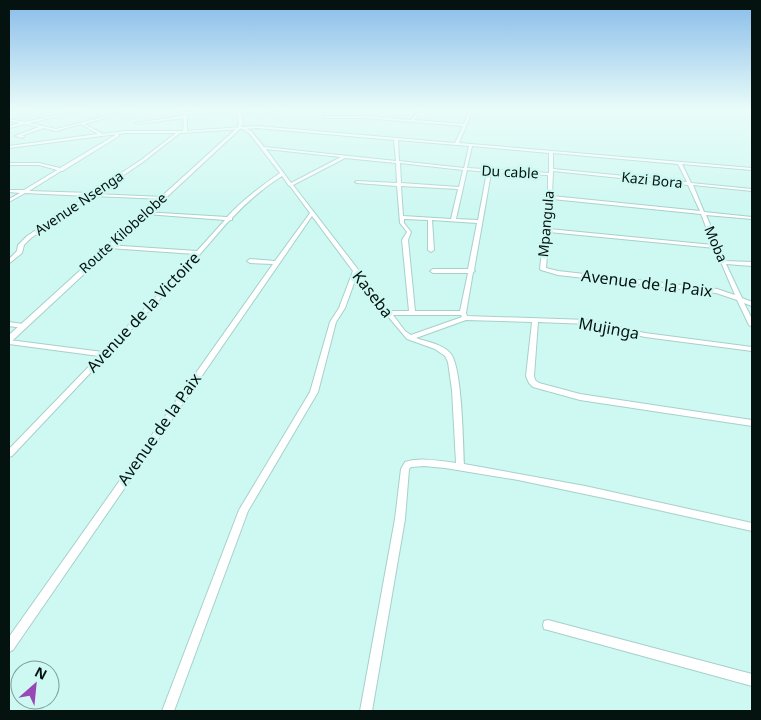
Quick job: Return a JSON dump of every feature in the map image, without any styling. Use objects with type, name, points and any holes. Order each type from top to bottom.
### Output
[{"type":"street","points":[[9,147],[41,143]]},
{"type":"street","points":[[50,149],[52,143]]},
{"type":"street","points":[[9,201],[106,143]]},
{"type":"street","name":"Avenue Nsenga","points":[[9,261],[19,254],[22,243],[29,237],[142,161],[165,143]]},
{"type":"street","name":"Route Kilobelobe","points":[[9,340],[109,246],[224,143]]},
{"type":"street","name":"Kaseba","points":[[259,143],[409,338]]},
{"type":"street","points":[[396,143],[397,184],[401,217],[402,223],[408,232],[405,240],[412,312]]},
{"type":"street","points":[[452,143],[752,169]]},
{"type":"street","points":[[453,220],[471,145]]},
{"type":"street","name":"Du cable","points":[[263,148],[344,158],[489,171],[550,172]]},
{"type":"street","name":"Mpangula","points":[[543,266],[545,230],[550,197],[551,152]]},
{"type":"street","points":[[290,185],[344,158]]},
{"type":"street","name":"Moba","points":[[678,162],[718,247],[737,297],[752,325]]},
{"type":"street","points":[[9,164],[43,165],[62,170]]},
{"type":"street","points":[[409,338],[464,316],[489,171]]},
{"type":"street","name":"Kazi Bora","points":[[550,172],[752,190]]},
{"type":"street","name":"Avenue de la Victoire","points":[[9,454],[230,219],[255,194],[282,174]]},
{"type":"street","points":[[357,182],[461,188]]},
{"type":"street","points":[[9,191],[162,198]]},
{"type":"street","points":[[550,197],[752,218]]},
{"type":"street","points":[[146,213],[230,219]]},
{"type":"street","name":"Avenue de la Paix","points":[[9,646],[312,213]]},
{"type":"street","points":[[401,217],[480,222]]},
{"type":"street","points":[[430,218],[431,250]]},
{"type":"street","points":[[545,230],[718,247]]},
{"type":"street","points":[[109,246],[200,253]]},
{"type":"street","points":[[250,261],[276,263]]},
{"type":"street","points":[[724,262],[752,264]]},
{"type":"street","name":"Avenue de la Paix","points":[[543,266],[545,270],[558,273],[707,290],[737,297],[752,304]]},
{"type":"street","points":[[433,270],[472,271]]},
{"type":"street","points":[[168,711],[244,510],[314,392],[333,322],[342,308],[356,271]]},
{"type":"street","name":"Mujinga","points":[[388,313],[412,312],[535,321],[588,322],[644,335],[752,349]]},
{"type":"street","points":[[535,321],[530,376],[532,382],[536,385],[580,397],[752,423]]},
{"type":"street","points":[[9,324],[23,326]]},
{"type":"street","points":[[409,338],[438,348],[450,358],[454,385],[460,467]]},
{"type":"street","points":[[9,340],[103,354]]},
{"type":"street","points":[[366,711],[400,519],[406,466],[411,463],[460,467],[572,486],[752,527]]},
{"type":"street","points":[[548,625],[752,680]]}]
